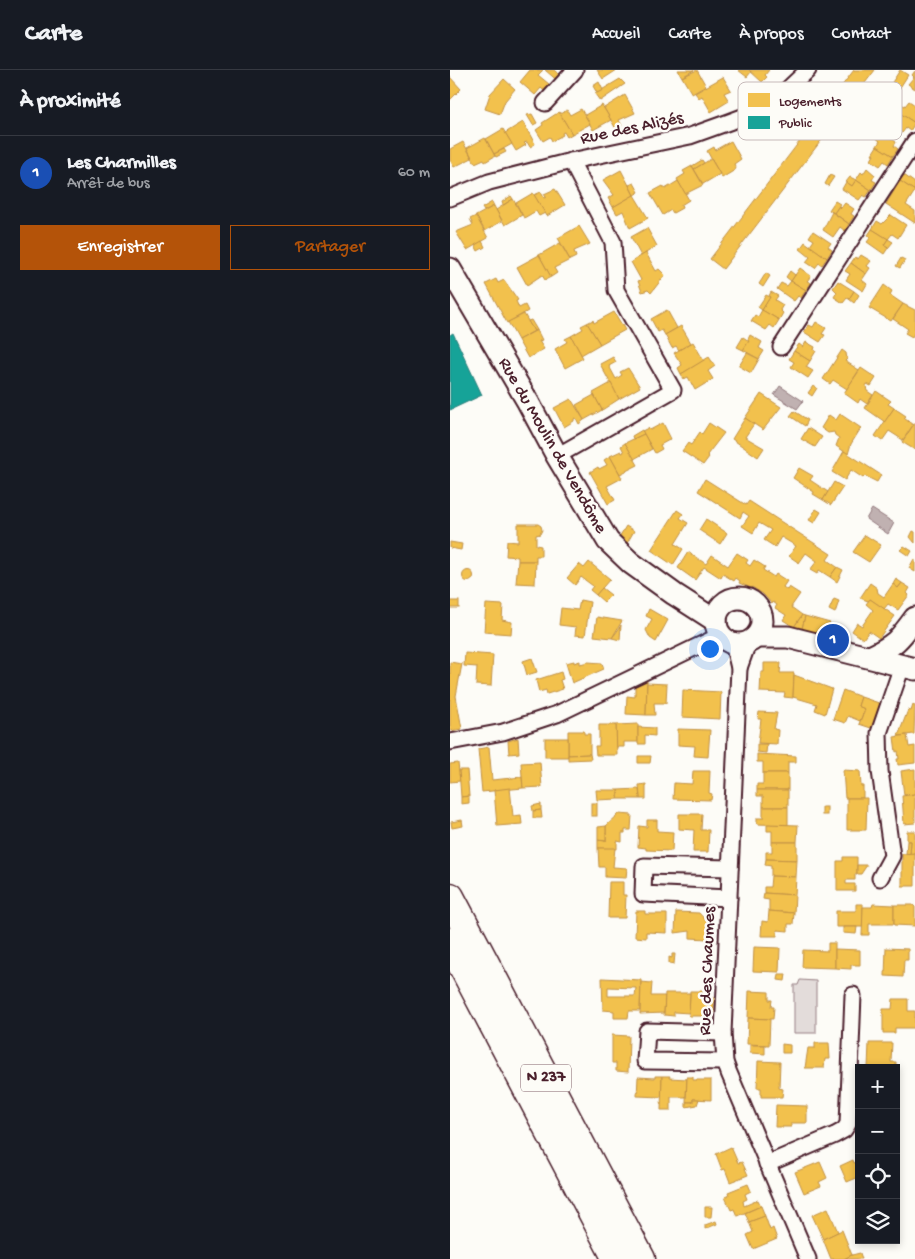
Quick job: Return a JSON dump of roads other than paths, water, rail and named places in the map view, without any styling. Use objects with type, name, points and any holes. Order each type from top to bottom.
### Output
[{"type":"highway","name":"N 237","points":[[450,897],[641,1259]]},
{"type":"highway","name":"N 237","points":[[450,942],[617,1259]]},
{"type":"street","points":[[545,103],[575,70]]},
{"type":"street","name":"Rue des Alizés","points":[[795,82],[808,70]]},
{"type":"street","name":"Rue des Alizés","points":[[450,198],[489,182],[572,161],[690,136],[738,118]]},
{"type":"street","points":[[781,347],[915,142]]},
{"type":"street","points":[[557,456],[673,390],[616,290],[613,242],[572,161]]},
{"type":"street","name":"Rue du Moulin de Vendôme","points":[[450,269],[608,541],[631,563],[681,599],[737,629]]},
{"type":"street","points":[[870,657],[898,641],[912,622]]},
{"type":"street","points":[[880,878],[892,856],[880,770],[879,733],[909,668],[912,622]]},
{"type":"street","points":[[450,742],[503,732],[557,714],[737,629],[788,637],[909,668]]},
{"type":"street","name":"Rue des Chaumes","points":[[737,629],[738,668],[724,1034],[726,1062],[738,1097],[808,1259]]},
{"type":"street","points":[[729,898],[642,894],[644,866],[730,868]]},
{"type":"street","points":[[767,1164],[835,1135],[844,1130],[848,1124],[853,995]]},
{"type":"street","points":[[724,1034],[647,1031],[645,1061],[726,1062]]},
{"type":"place","name":"Les Charmilles","points":[[833,640]]}]
